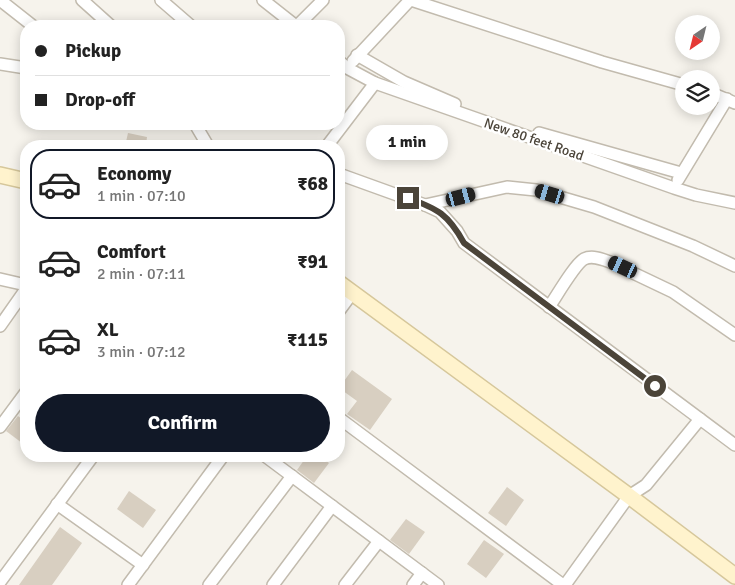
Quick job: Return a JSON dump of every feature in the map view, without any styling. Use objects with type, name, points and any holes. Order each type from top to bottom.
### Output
[{"type":"street","points":[[0,0],[25,20]]},
{"type":"street","points":[[82,0],[104,20]]},
{"type":"street","points":[[161,0],[184,20]]},
{"type":"street","points":[[263,0],[289,20]]},
{"type":"street","points":[[303,20],[323,0]]},
{"type":"street","points":[[345,64],[357,55],[411,0],[602,62],[675,82]]},
{"type":"street","points":[[357,55],[404,82],[466,108],[552,137],[681,174]]},
{"type":"street","points":[[0,64],[20,67]]},
{"type":"street","name":"New 80 feet Road","points":[[345,66],[375,83],[674,188],[696,195],[735,203]]},
{"type":"street","points":[[345,122],[375,83]]},
{"type":"street","points":[[674,188],[681,174],[731,101]]},
{"type":"street","points":[[332,140],[339,130]]},
{"type":"street","points":[[0,175],[20,180]]},
{"type":"street","points":[[345,176],[440,212],[448,219],[464,243],[735,445]]},
{"type":"street","points":[[425,205],[507,186],[536,190],[594,208],[693,246],[735,266]]},
{"type":"street","points":[[549,307],[580,263],[591,257],[600,258],[673,292],[735,335]]},
{"type":"street","points":[[0,279],[20,284]]},
{"type":"street","points":[[345,287],[735,576]]},
{"type":"street","points":[[345,303],[353,292]]},
{"type":"street","points":[[0,326],[20,298]]},
{"type":"street","points":[[0,427],[20,400]]},
{"type":"street","points":[[345,422],[564,585],[629,496],[646,485],[700,419]]},
{"type":"street","points":[[0,582],[88,462]]},
{"type":"street","points":[[128,585],[219,462]]},
{"type":"street","points":[[273,462],[438,585]]},
{"type":"street","points":[[209,585],[292,476]]},
{"type":"street","points":[[57,504],[143,565]]},
{"type":"street","points":[[273,585],[332,506]]},
{"type":"street","points":[[345,585],[379,541]]},
{"type":"street","points":[[413,585],[422,573]]},
{"type":"building","points":[[128,133],[147,137],[147,140],[126,140]]},
{"type":"building","points":[[352,370],[392,399],[370,430],[347,414],[357,401],[345,392],[345,380]]},
{"type":"building","points":[[18,416],[20,418],[20,442],[6,431]]},
{"type":"building","points":[[303,462],[329,463],[314,483],[297,470]]},
{"type":"building","points":[[507,487],[524,500],[506,526],[488,513]]},
{"type":"building","points":[[129,491],[156,510],[143,528],[117,509]]},
{"type":"building","points":[[406,519],[425,532],[409,554],[390,540]]},
{"type":"building","points":[[60,527],[82,543],[52,585],[19,585]]},
{"type":"building","points":[[484,540],[504,554],[486,578],[467,564]]},
{"type":"route","points":[[408,198],[440,212],[448,219],[464,243],[655,386]]}]
